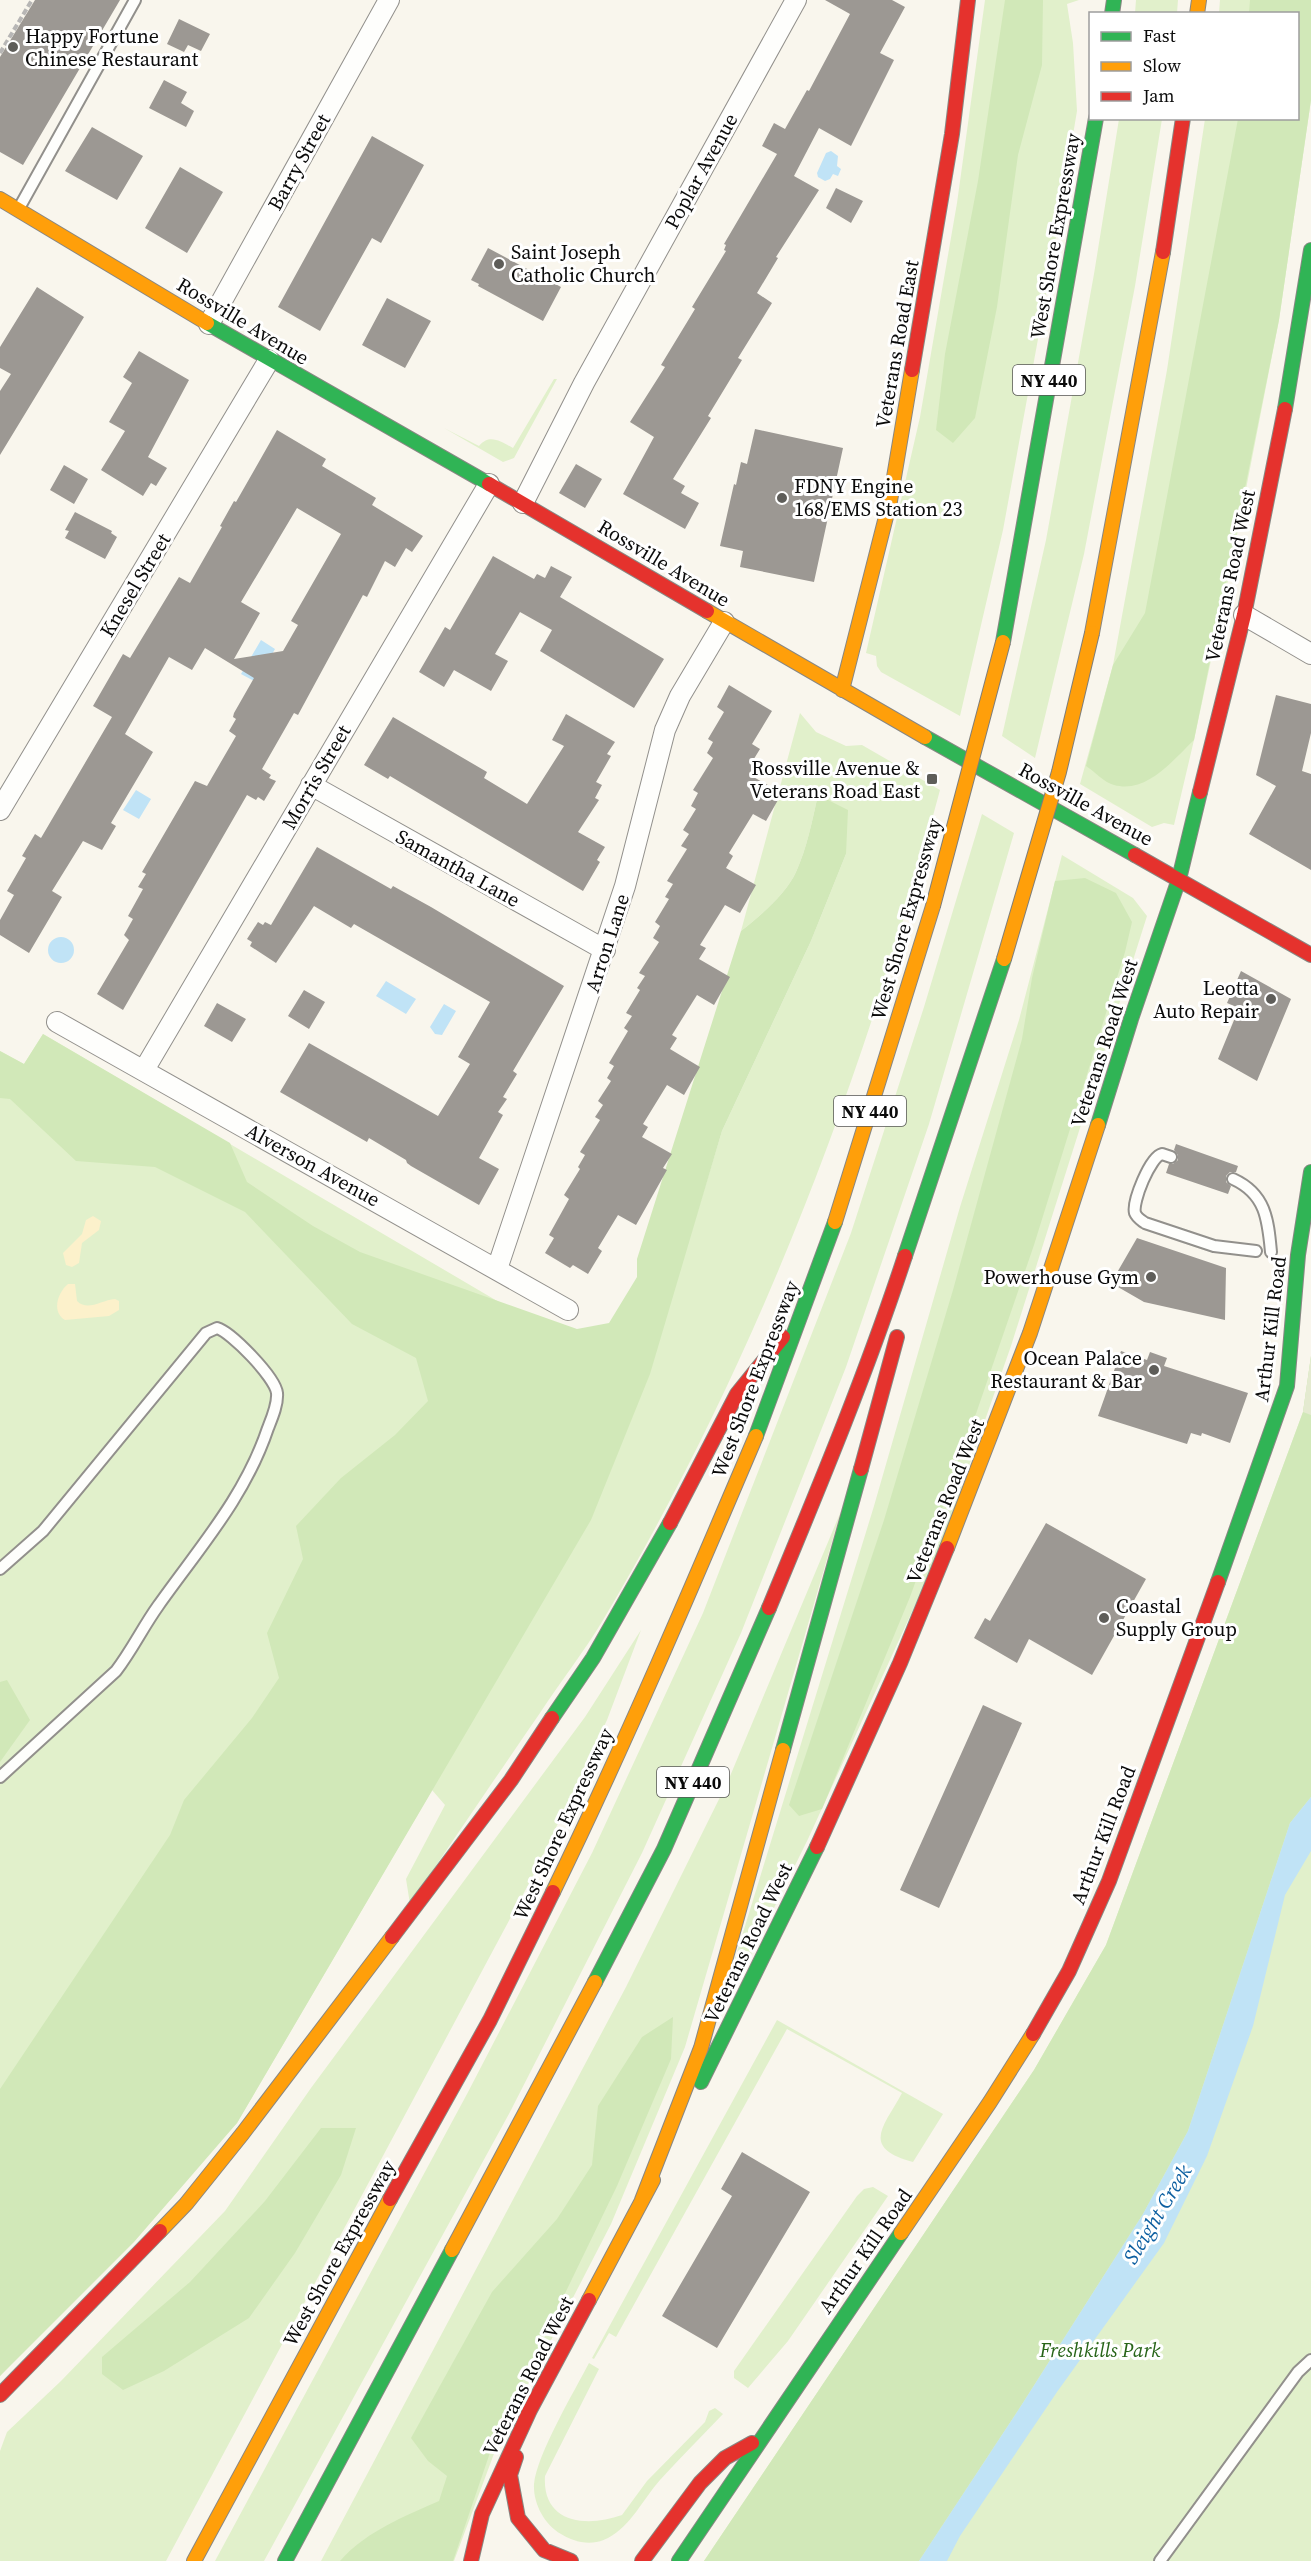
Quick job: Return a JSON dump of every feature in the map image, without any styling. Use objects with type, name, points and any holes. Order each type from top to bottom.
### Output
[{"type":"main road","name":"Veterans Road East","points":[[842,690],[890,501],[950,145],[968,0]]},
{"type":"main road","name":"West Shore Expressway","points":[[195,2561],[349,2273],[496,2010],[590,1816],[674,1630],[756,1436],[828,1242],[933,906],[1003,642],[1096,120]]},
{"type":"main road","name":"NY 440","points":[[285,2561],[555,2058],[664,1849],[748,1659],[828,1465],[886,1314],[1004,959],[1059,772],[1092,633],[1162,257],[1183,120]]},
{"type":"main road","name":"Rossville Avenue","points":[[7,209],[269,360],[523,502],[842,690],[1311,955]]},
{"type":"main road","name":"Veterans Road West","points":[[471,2561],[482,2514],[530,2410],[642,2200],[824,1833],[900,1663],[970,1494],[1030,1333],[1085,1168],[1131,1018],[1179,879],[1244,615],[1286,404],[1311,250]]},
{"type":"main road","points":[[921,1252],[1004,959]]},
{"type":"main road","name":"Arthur Kill Road","points":[[678,2561],[928,2194],[1018,2057],[1062,1983],[1104,1892],[1280,1414],[1287,1386],[1298,1255],[1311,1172]]},
{"type":"main road","points":[[0,2395],[186,2204],[243,2133],[511,1780],[605,1637],[665,1533],[737,1394],[801,1315]]},
{"type":"main road","points":[[642,2200],[701,2048],[902,1320]]},
{"type":"main road","points":[[530,2410],[510,2475],[518,2518],[544,2550],[571,2561]]},
{"type":"main road","name":"Arthur Kill Road","points":[[642,2561],[700,2483],[725,2458],[759,2439]]},
{"type":"street","name":"Barry Street","points":[[209,324],[389,0]]},
{"type":"street","name":"Poplar Avenue","points":[[523,502],[584,383],[796,0]]},
{"type":"street","name":"Knesel Street","points":[[0,810],[269,360]]},
{"type":"street","name":"Morris Street","points":[[144,1070],[489,484]]},
{"type":"street","points":[[1244,615],[1311,654]]},
{"type":"street","name":"Arron Lane","points":[[497,1269],[605,950],[625,886],[666,730],[680,696],[724,622]]},
{"type":"street","name":"Samantha Lane","points":[[311,786],[605,950]]},
{"type":"street","name":"Alverson Avenue","points":[[57,1022],[568,1310]]},
{"type":"lane","points":[[7,209],[135,0]]},
{"type":"lane","points":[[1171,1157],[1162,1154],[1152,1160],[1135,1206],[1138,1219],[1214,1246],[1256,1251]]},
{"type":"lane","points":[[1233,1179],[1253,1191],[1264,1210],[1271,1252]]},
{"type":"lane","points":[[0,1569],[43,1531],[206,1334],[217,1328],[224,1330],[250,1358],[263,1367],[277,1393],[273,1413],[253,1465],[237,1497],[182,1571],[116,1671],[0,1777]]},
{"type":"lane","points":[[1160,2561],[1298,2372],[1311,2360]]},
{"type":"path","points":[[0,53],[32,0]]},
{"type":"green space","points":[[985,0],[1079,0],[1067,4],[1073,43],[1077,111],[1003,530],[960,716],[881,672],[877,666],[876,656],[866,653],[920,417],[957,203]]},
{"type":"green space","points":[[1005,0],[1043,0],[1042,65],[1018,155],[997,307],[975,418],[953,443],[936,430],[945,354],[978,181]]},
{"type":"green space","points":[[1136,0],[1178,0],[1177,12],[1135,12]]},
{"type":"green space","points":[[1220,0],[1311,0],[1311,100],[1279,320],[1194,740],[1174,825],[1164,823],[1152,827],[1080,784],[1113,665],[1167,370],[1205,120],[1299,120],[1299,12],[1219,12]]},
{"type":"green space","points":[[1250,0],[1311,0],[1311,100],[1279,320],[1194,740],[1168,765],[1148,780],[1137,785],[1114,785],[1086,766],[1113,665],[1145,613],[1238,120],[1299,120],[1299,12],[1249,12]]},
{"type":"green space","points":[[1119,120],[1162,120],[1135,286],[1084,554],[1035,758],[1002,736],[1046,540],[1094,274]]},
{"type":"green space","points":[[554,379],[557,379],[514,458],[503,462],[444,428],[479,446],[491,439],[513,448]]},
{"type":"green space","points":[[800,713],[816,732],[846,746],[862,745],[940,790],[877,1006],[840,1112],[757,1320],[710,1422],[659,1522],[596,1632],[410,1904],[406,1879],[445,1805],[432,1790],[237,2123],[0,2376],[0,1051],[24,1064],[43,1034],[504,1305],[645,1385],[722,1131],[811,941],[846,854],[818,795],[806,844],[792,880],[772,904],[741,931]]},
{"type":"green space","points":[[818,795],[848,810],[846,854],[811,941],[722,1131],[650,1374],[591,1520],[237,2123],[134,2242],[0,2376],[0,2089],[170,1835],[184,1800],[252,1718],[279,1678],[267,1633],[303,1559],[296,1526],[341,1478],[395,1435],[428,1401],[416,1358],[352,1324],[245,1212],[155,1167],[76,1161],[10,1099],[0,1098],[0,1051],[24,1064],[43,1034],[230,1143],[247,1182],[313,1226],[360,1252],[577,1329],[609,1323],[637,1277],[637,1259],[741,931],[772,904],[792,880],[806,844]]},
{"type":"green space","points":[[982,814],[1014,833],[929,1124],[846,1367],[741,1633],[642,1853],[510,2112],[264,2561],[215,2561],[467,2094],[592,1853],[703,1613],[851,1233],[924,1007]]},
{"type":"green space","points":[[1062,855],[1133,898],[1147,916],[1011,1346],[937,1557],[808,1839],[739,1979],[730,1975],[874,1506],[960,1207],[1019,1020]]},
{"type":"green space","points":[[1085,878],[1116,893],[1132,922],[1125,952],[1034,1245],[910,1597],[822,1809],[799,1816],[789,1805],[884,1520],[953,1290],[1022,1039],[1032,978],[1055,881]]},
{"type":"green space","name":"Freshkills Park","points":[[1311,1356],[1311,2561],[704,2561],[1034,2070],[1106,1945],[1303,1412]]},
{"type":"green space","points":[[1311,1356],[1311,1797],[1290,1823],[1188,2131],[1143,2214],[919,2561],[704,2561],[1034,2070],[1106,1945],[1303,1412]]},
{"type":"green space","points":[[1311,1356],[1311,1415],[1303,1412]]},
{"type":"green space","points":[[841,1511],[685,2047],[611,2224],[498,2443],[454,2561],[321,2561],[626,1987],[728,1781]]},
{"type":"green space","points":[[641,1630],[607,1720],[534,1874],[166,2561],[0,2561],[0,2451],[7,2432],[61,2381],[225,2211],[311,2088],[585,1717]]},
{"type":"green space","points":[[7,1680],[30,1720],[0,1762],[0,1682]]},
{"type":"green space","points":[[673,2017],[671,2059],[617,2186],[495,2438],[453,2561],[340,2561],[373,2533],[439,2501],[447,2476],[428,2461],[411,2438],[492,2292],[557,2219],[592,2165],[598,2106],[642,2037]]},
{"type":"green space","points":[[777,2020],[943,2114],[913,2162],[896,2156],[886,2150],[881,2142],[881,2134],[902,2093],[787,2029],[616,2337],[609,2333],[594,2359],[592,2358]]},
{"type":"green space","points":[[321,2128],[356,2128],[341,2175],[295,2253],[249,2318],[164,2371],[123,2390],[102,2374],[102,2357],[190,2282],[265,2201]]},
{"type":"green space","points":[[873,2187],[888,2196],[788,2341],[748,2388],[734,2378],[734,2371],[857,2196],[864,2189]]},
{"type":"green space","points":[[589,2363],[599,2369],[545,2476],[546,2492],[551,2504],[569,2518],[594,2521],[622,2515],[647,2481],[705,2422],[709,2411],[715,2408],[723,2414],[660,2480],[623,2527],[608,2538],[590,2543],[566,2537],[549,2525],[538,2506],[534,2491],[537,2471],[549,2440]]},
{"type":"sand","points":[[93,1216],[101,1221],[99,1230],[82,1243],[79,1263],[72,1267],[66,1265],[63,1253],[82,1234],[86,1220]]},
{"type":"sand","points":[[68,1284],[75,1284],[77,1301],[81,1304],[90,1305],[115,1299],[119,1301],[119,1310],[109,1316],[65,1320],[57,1307],[61,1292]]},
{"type":"water","points":[[831,151],[838,156],[837,166],[841,169],[838,176],[833,174],[825,181],[818,177],[817,173],[826,153]]},
{"type":"water","points":[[261,640],[275,649],[256,682],[241,674]]},
{"type":"water","points":[[136,790],[151,799],[139,819],[123,810]]},
{"type":"water","points":[[61,937],[70,941],[74,950],[70,959],[61,963],[52,959],[48,950],[52,941]]},
{"type":"water","points":[[386,981],[416,999],[406,1014],[376,996]]},
{"type":"water","points":[[444,1004],[456,1011],[442,1035],[435,1034],[430,1027]]},
{"type":"water","name":"Sleight Creek","points":[[1311,1797],[1311,1851],[1285,1895],[1253,2026],[1207,2156],[1164,2243],[1057,2392],[960,2536],[947,2561],[919,2561],[1143,2214],[1188,2131],[1290,1823]]},
{"type":"building","points":[[35,0],[120,0],[23,165],[0,152],[0,57]]},
{"type":"building","points":[[825,0],[892,0],[905,7],[880,53],[894,60],[851,146],[819,128],[794,176],[819,190],[776,257],[778,258],[757,293],[772,303],[738,358],[742,360],[708,416],[711,418],[673,479],[685,486],[681,493],[699,503],[685,529],[623,494],[654,437],[630,422],[665,367],[661,365],[726,251],[724,244],[777,154],[762,146],[774,123],[785,129],[807,90],[809,91],[850,14]]},
{"type":"building","points":[[179,19],[210,34],[201,51],[188,45],[184,52],[167,44]]},
{"type":"building","points":[[164,80],[187,92],[181,103],[194,111],[186,127],[149,108]]},
{"type":"building","points":[[92,127],[143,156],[117,200],[65,171]]},
{"type":"building","points":[[372,136],[424,165],[381,243],[372,238],[320,331],[278,307]]},
{"type":"building","points":[[180,167],[223,192],[187,253],[145,228]]},
{"type":"building","points":[[836,188],[863,201],[851,223],[826,208]]},
{"type":"building","name":"Saint Joseph Catholic Church","points":[[488,248],[561,287],[543,321],[471,280]]},
{"type":"building","points":[[37,287],[84,317],[0,455],[0,391],[11,374],[0,368],[0,347]]},
{"type":"building","points":[[387,298],[431,321],[405,368],[362,345]]},
{"type":"building","points":[[139,351],[189,380],[148,457],[167,468],[156,486],[151,483],[143,496],[101,470],[125,431],[109,422],[132,383],[123,377]]},
{"type":"building","name":"FDNY Engine 168/EMS Station 23","points":[[755,429],[843,448],[814,582],[740,567],[743,551],[720,546],[734,484],[736,485],[741,462],[747,464]]},
{"type":"building","points":[[277,430],[326,459],[322,466],[376,498],[372,505],[423,536],[412,552],[406,548],[395,567],[385,561],[367,597],[363,595],[298,715],[294,713],[262,769],[271,775],[269,778],[276,781],[264,801],[247,795],[123,1010],[97,994],[129,940],[124,935],[133,919],[128,916],[143,889],[138,887],[146,874],[142,872],[195,781],[207,786],[236,736],[229,731],[236,719],[233,717],[234,713],[254,678],[205,648],[192,670],[169,657],[125,734],[153,752],[111,823],[116,826],[102,850],[83,841],[52,891],[62,897],[29,953],[0,935],[0,920],[14,895],[7,891],[26,858],[22,856],[35,834],[41,838],[112,717],[93,706],[123,654],[130,658],[179,577],[190,583],[234,501],[236,502]],"holes":[[[297,508],[341,534],[291,621],[298,625],[283,651],[234,659],[260,613],[241,602]]]},
{"type":"building","points":[[576,464],[602,479],[585,508],[559,493]]},
{"type":"building","points":[[64,465],[88,479],[74,504],[50,490]]},
{"type":"building","points":[[75,512],[112,531],[111,533],[117,537],[105,559],[65,538],[69,531],[65,530]]},
{"type":"building","points":[[493,556],[534,579],[537,574],[545,578],[551,566],[572,577],[560,597],[664,659],[634,708],[540,651],[552,630],[520,612],[495,654],[508,661],[491,691],[454,670],[444,687],[419,672],[445,627],[450,630]]},
{"type":"building","points":[[729,685],[772,711],[752,744],[760,749],[752,762],[757,764],[750,775],[782,793],[766,821],[753,814],[729,853],[733,856],[726,868],[756,885],[740,913],[725,905],[700,945],[706,948],[699,959],[730,977],[714,1005],[697,995],[672,1035],[677,1038],[670,1049],[700,1067],[684,1095],[667,1085],[643,1124],[648,1127],[642,1137],[672,1154],[663,1168],[667,1170],[636,1225],[618,1215],[598,1248],[602,1251],[588,1274],[573,1265],[570,1268],[545,1253],[554,1238],[549,1235],[569,1199],[564,1195],[580,1169],[578,1167],[585,1155],[580,1152],[600,1120],[595,1117],[603,1105],[598,1101],[611,1081],[607,1078],[614,1066],[609,1063],[628,1031],[624,1028],[632,1016],[626,1013],[640,990],[637,988],[645,976],[639,973],[659,942],[653,938],[660,926],[655,922],[669,899],[665,897],[673,884],[667,881],[687,849],[681,846],[689,834],[683,830],[696,809],[691,806],[698,793],[693,790],[713,758],[707,753],[713,742],[708,739],[724,712],[717,707]]},
{"type":"building","points":[[1276,695],[1311,704],[1311,733],[1302,771],[1311,774],[1311,870],[1249,834],[1276,786],[1256,775]]},
{"type":"building","points":[[566,714],[615,742],[607,754],[611,756],[596,782],[602,785],[595,798],[599,800],[578,832],[605,847],[597,860],[600,862],[583,891],[390,776],[388,779],[364,765],[393,717],[487,772],[484,778],[527,804],[564,746],[552,740]]},
{"type":"building","points":[[317,847],[391,889],[393,886],[431,907],[564,986],[513,1071],[517,1074],[503,1097],[507,1099],[498,1112],[503,1115],[479,1158],[499,1169],[479,1205],[411,1166],[406,1160],[369,1138],[367,1142],[280,1092],[309,1043],[438,1116],[470,1064],[458,1057],[490,1002],[354,924],[351,928],[314,906],[276,963],[250,946],[252,942],[247,939],[258,922],[271,925]]},
{"type":"building","points":[[1241,971],[1291,999],[1257,1081],[1218,1059],[1239,1008],[1227,1003]]},
{"type":"building","points":[[304,990],[325,1002],[309,1029],[288,1016]]},
{"type":"building","points":[[217,1003],[246,1019],[232,1042],[204,1026]]},
{"type":"building","points":[[1176,1144],[1238,1166],[1236,1172],[1230,1172],[1226,1176],[1226,1182],[1231,1186],[1228,1194],[1166,1173],[1169,1164],[1178,1160],[1178,1155],[1174,1150]]},
{"type":"building","points":[[1137,1238],[1226,1268],[1225,1320],[1144,1302],[1111,1283]]},
{"type":"building","points":[[1121,1351],[1147,1360],[1150,1352],[1167,1358],[1164,1366],[1248,1393],[1230,1443],[1202,1433],[1201,1436],[1191,1433],[1187,1444],[1098,1416]]},
{"type":"building","points":[[1046,1523],[1146,1579],[1092,1675],[1029,1639],[1017,1663],[974,1638],[985,1618],[990,1621]]},
{"type":"building","points":[[983,1705],[1022,1723],[939,1908],[900,1890]]},
{"type":"building","points":[[742,2152],[810,2192],[717,2348],[662,2316],[732,2196],[721,2189]]},
{"type":"traffic: fast","points":[[1112,12],[1114,0]]},
{"type":"traffic: fast","points":[[1003,642],[1096,120]]},
{"type":"traffic: fast","points":[[1285,409],[1311,250]]},
{"type":"traffic: fast","points":[[207,323],[489,484]]},
{"type":"traffic: fast","points":[[925,737],[1135,855]]},
{"type":"traffic: fast","points":[[1098,1125],[1131,1019],[1179,879],[1200,792]]},
{"type":"traffic: fast","points":[[905,1256],[1004,959]]},
{"type":"traffic: fast","points":[[1218,1582],[1287,1386],[1298,1255],[1311,1172]]},
{"type":"traffic: fast","points":[[756,1436],[835,1222]]},
{"type":"traffic: fast","points":[[783,1750],[861,1469]]},
{"type":"traffic: fast","points":[[552,1718],[593,1658],[670,1523]]},
{"type":"traffic: fast","points":[[595,1982],[664,1849],[769,1608]]},
{"type":"traffic: fast","points":[[701,2082],[817,1847]]},
{"type":"traffic: fast","points":[[679,2561],[901,2233]]},
{"type":"traffic: fast","points":[[285,2561],[452,2250]]},
{"type":"traffic: slow","points":[[1197,12],[1199,0]]},
{"type":"traffic: slow","points":[[0,199],[207,323]]},
{"type":"traffic: slow","points":[[1092,633],[1163,252]]},
{"type":"traffic: slow","points":[[842,690],[890,501],[912,370]]},
{"type":"traffic: slow","points":[[707,611],[925,737]]},
{"type":"traffic: slow","points":[[1004,959],[1059,772],[1092,633]]},
{"type":"traffic: slow","points":[[933,906],[1003,642]]},
{"type":"traffic: slow","points":[[835,1222],[933,906]]},
{"type":"traffic: slow","points":[[947,1548],[1030,1333],[1098,1125]]},
{"type":"traffic: slow","points":[[553,1892],[632,1722],[756,1436]]},
{"type":"traffic: slow","points":[[642,2200],[701,2048],[783,1750]]},
{"type":"traffic: slow","points":[[160,2231],[186,2204],[243,2133],[392,1937]]},
{"type":"traffic: slow","points":[[452,2250],[595,1982]]},
{"type":"traffic: slow","points":[[901,2233],[1033,2034]]},
{"type":"traffic: slow","points":[[589,2300],[653,2180]]},
{"type":"traffic: slow","points":[[194,2561],[390,2199]]},
{"type":"traffic: jam","points":[[912,370],[952,134],[968,0]]},
{"type":"traffic: jam","points":[[1163,252],[1183,120]]},
{"type":"traffic: jam","points":[[1200,792],[1244,615],[1285,409]]},
{"type":"traffic: jam","points":[[489,484],[707,611]]},
{"type":"traffic: jam","points":[[1135,855],[1311,955]]},
{"type":"traffic: jam","points":[[769,1608],[823,1477],[905,1256]]},
{"type":"traffic: jam","points":[[670,1523],[737,1394],[783,1337]]},
{"type":"traffic: jam","points":[[861,1469],[897,1337]]},
{"type":"traffic: jam","points":[[817,1847],[900,1663],[947,1548]]},
{"type":"traffic: jam","points":[[1033,2034],[1069,1971],[1109,1881],[1218,1582]]},
{"type":"traffic: jam","points":[[392,1937],[511,1780],[552,1718]]},
{"type":"traffic: jam","points":[[390,2199],[490,2020],[553,1892]]},
{"type":"traffic: jam","points":[[0,2395],[160,2231]]},
{"type":"traffic: jam","points":[[471,2561],[482,2514],[530,2410],[589,2300]]},
{"type":"traffic: jam","points":[[642,2561],[700,2483],[725,2458],[752,2443]]},
{"type":"traffic: jam","points":[[516,2457],[510,2475],[518,2518],[544,2550],[571,2561]]},
{"type":"place","name":"Happy Fortune Chinese Restaurant","points":[[13,47]]},
{"type":"place","name":"Saint Joseph Catholic Church","points":[[499,264]]},
{"type":"place","name":"FDNY Engine 168/EMS Station 23","points":[[782,498]]},
{"type":"place","name":"Rossville Avenue & Veterans Road East","points":[[932,779]]},
{"type":"place","name":"Leotta Auto Repair","points":[[1271,999]]},
{"type":"place","name":"Powerhouse Gym","points":[[1151,1277]]},
{"type":"place","name":"Ocean Palace Restaurant & Bar","points":[[1154,1370]]},
{"type":"place","name":"Coastal Supply Group","points":[[1104,1618]]}]
